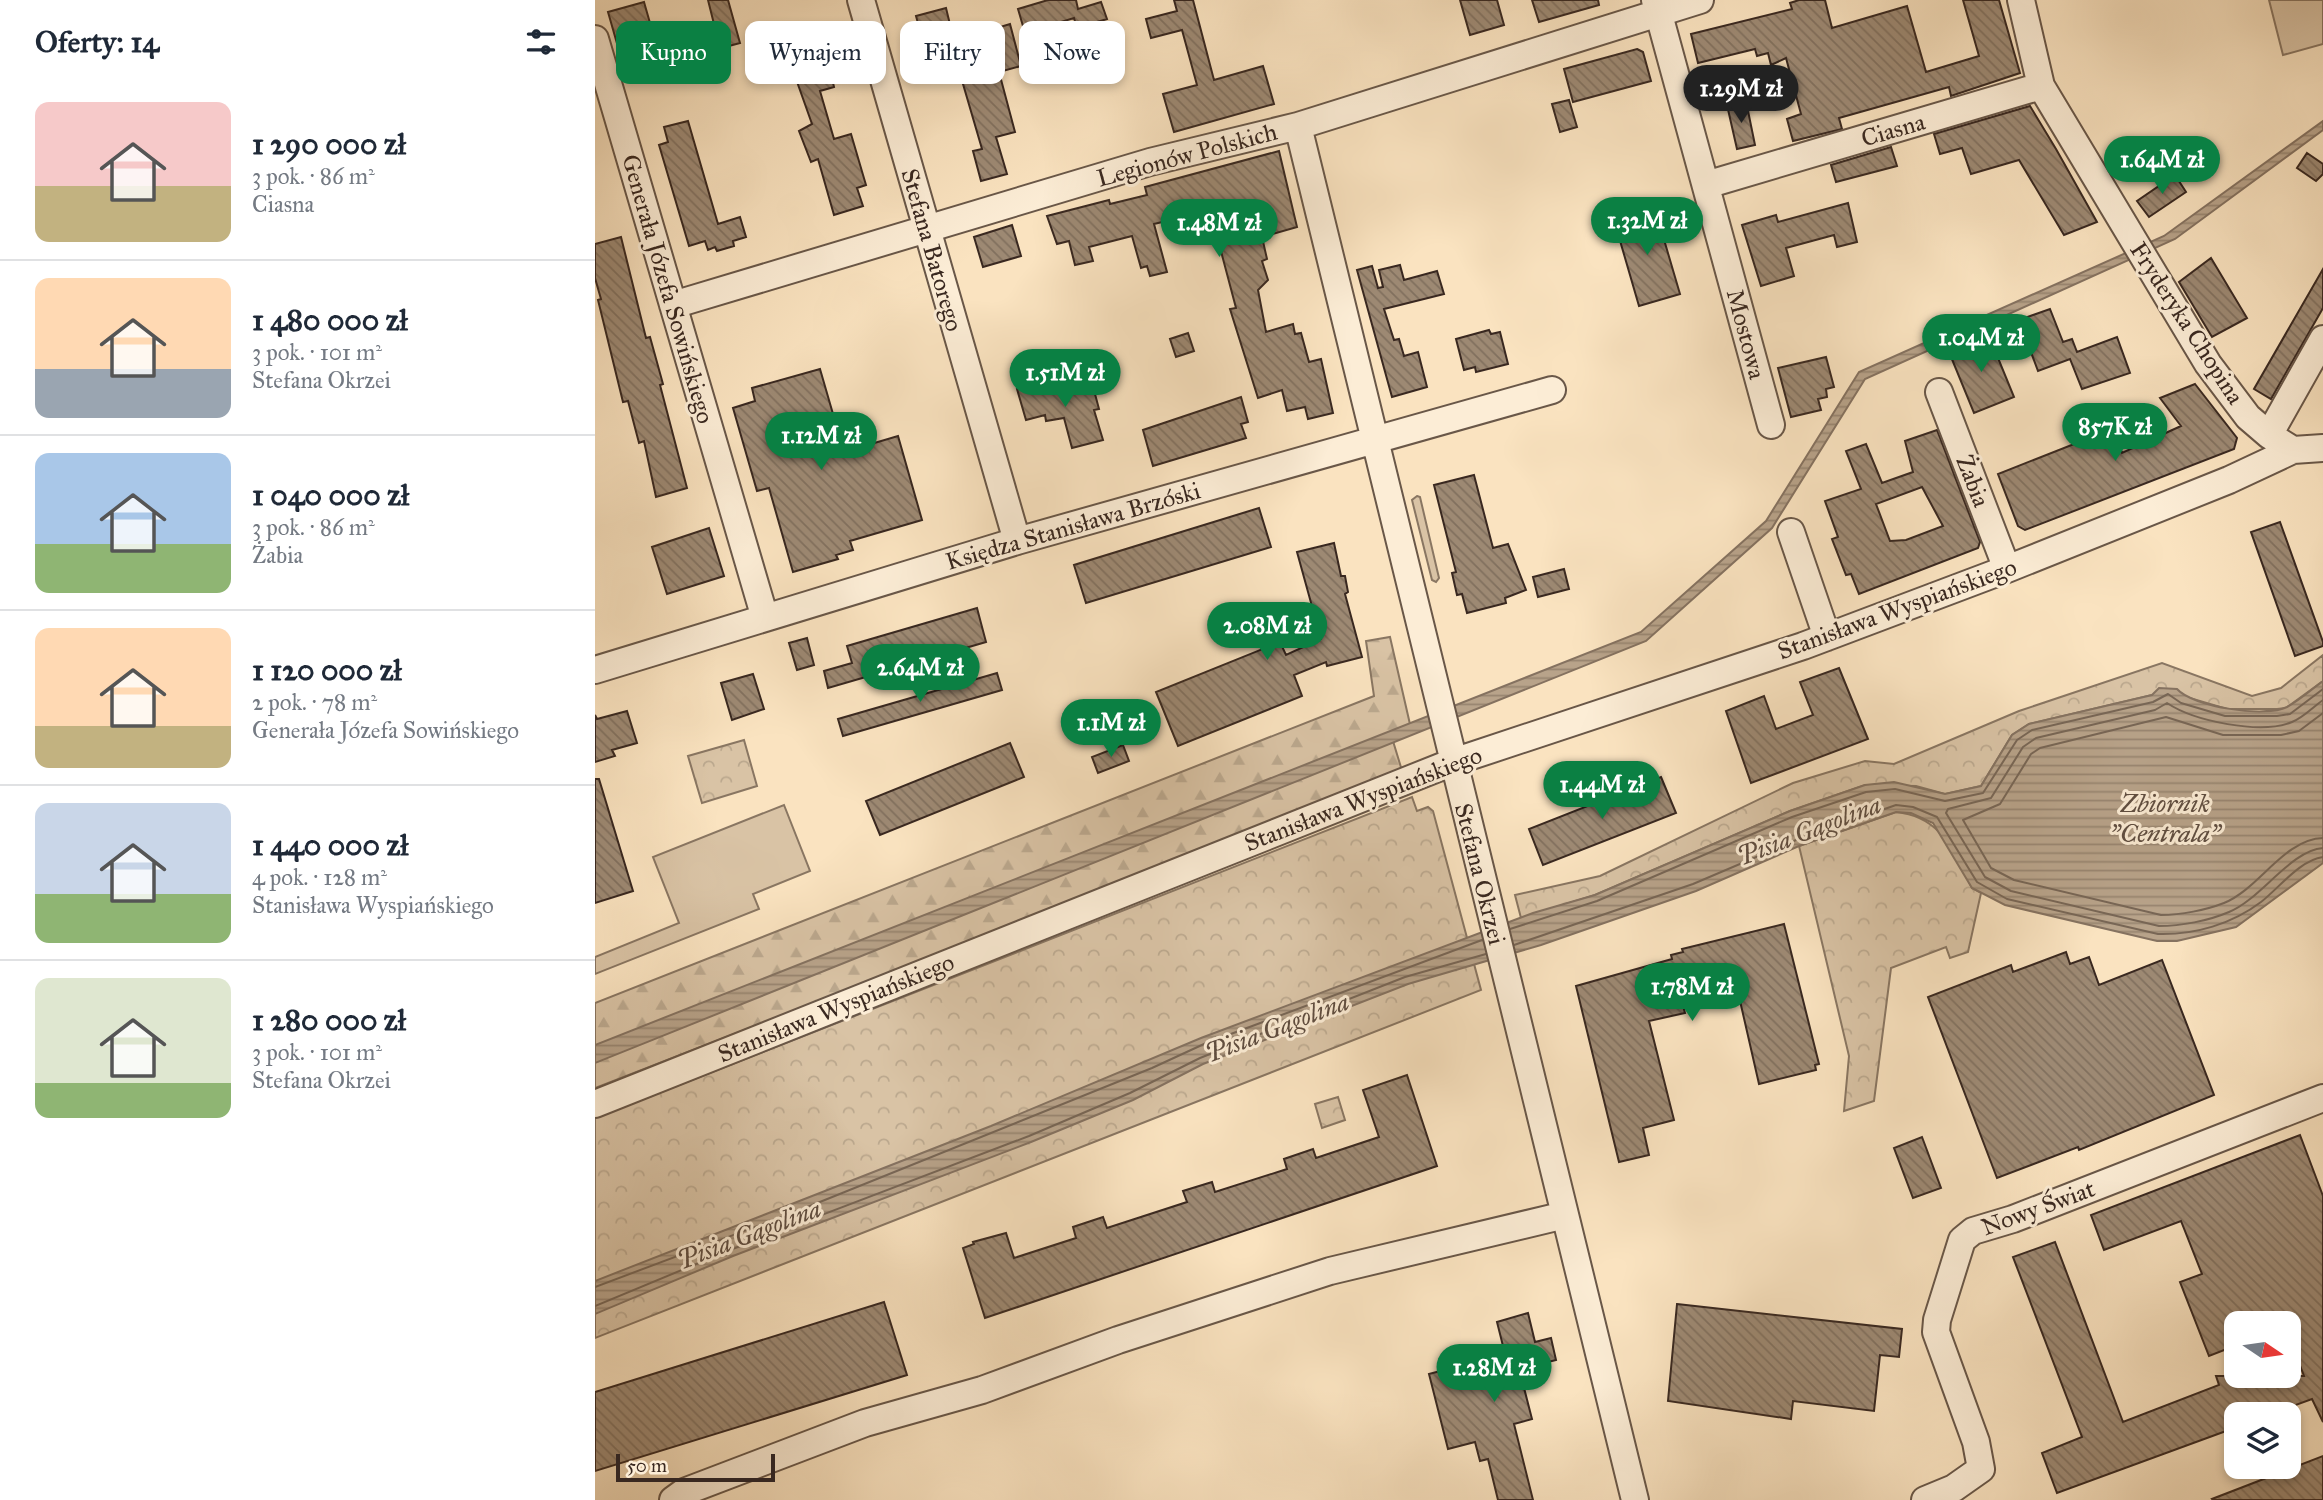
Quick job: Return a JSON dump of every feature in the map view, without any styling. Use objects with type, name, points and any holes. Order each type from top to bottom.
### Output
[{"type":"street","name":"Stefana Batorego","points":[[861,0],[1017,541]]},
{"type":"street","name":"Legionów Polskich","points":[[673,305],[1150,162],[1298,125],[1657,6],[1700,0]]},
{"type":"street","name":"Fryderyka Chopina","points":[[2021,0],[2041,86],[2154,277],[2208,365],[2248,417],[2293,450]]},
{"type":"street","name":"Mostowa","points":[[1657,6],[1771,425]]},
{"type":"street","name":"Generała Józefa Sowińskiego","points":[[595,39],[765,618]]},
{"type":"street","name":"Ciasna","points":[[1706,186],[2041,86]]},
{"type":"street","name":"Stefana Okrzei","points":[[1298,125],[1636,1500]]},
{"type":"street","points":[[2269,435],[2323,339]]},
{"type":"street","name":"Księdza Stanisława Brzóski","points":[[595,670],[1017,541],[1552,390]]},
{"type":"street","name":"Żabia","points":[[1939,392],[2007,569]]},
{"type":"street","points":[[2293,450],[2323,448]]},
{"type":"street","name":"Stanisława Wyspiańskiego","points":[[595,1104],[1450,751],[1827,637],[2007,569],[2229,480],[2293,450]]},
{"type":"street","points":[[1791,531],[1827,637]]},
{"type":"street","name":"Nowy Świat","points":[[1925,1500],[1954,1488],[1982,1468],[1976,1441],[1936,1332],[1939,1309],[1962,1240],[1973,1231],[2088,1191],[2323,1098]]},
{"type":"street","points":[[673,1500],[684,1492],[865,1423],[982,1390],[1118,1340],[1330,1271],[1565,1215]]},
{"type":"green space","points":[[2269,0],[2323,0],[2323,44],[2283,55]]},
{"type":"green space","points":[[1420,497],[1439,578],[1436,582],[1432,580],[1412,500]]},
{"type":"green space","points":[[1390,637],[1412,733],[1393,741],[1403,774],[595,1088],[595,1003],[1374,696],[1366,641]]},
{"type":"green space","points":[[2323,655],[2323,681],[2286,708],[2227,709],[2183,696],[2152,695],[2029,724],[2012,735],[1981,786],[1945,794],[1916,786],[1865,785],[1790,811],[1595,895],[1521,918],[1515,895],[1600,876],[1793,783],[1865,761],[1894,764],[2019,711],[2162,663],[2252,696],[2281,688]]},
{"type":"green space","points":[[744,740],[757,786],[702,803],[688,756]]},
{"type":"green space","points":[[1412,797],[1417,811],[1428,807],[1433,811],[1481,990],[595,1338],[595,1118]]},
{"type":"green space","points":[[784,805],[810,871],[753,894],[759,909],[595,974],[595,957],[679,923],[653,857]]},
{"type":"green space","points":[[1896,812],[1912,815],[1935,828],[1952,849],[1972,888],[1981,893],[1968,952],[1950,958],[1946,947],[1891,968],[1874,1101],[1844,1111],[1849,1056],[1799,846]]},
{"type":"green space","points":[[1338,1097],[1345,1120],[1322,1128],[1315,1104]]},
{"type":"water","points":[[2323,121],[2323,130],[2175,239],[1865,379],[1772,528],[1646,641],[595,1063],[595,1045],[1641,632],[1766,521],[1859,372],[2164,236]]},
{"type":"water","name":"Zbiornik \"Centrala\"","points":[[2323,681],[2323,863],[2236,927],[2177,941],[2157,941],[2005,905],[1972,888],[1933,823],[1911,813],[1896,812],[1799,846],[1696,891],[1541,945],[1408,984],[1203,1064],[1133,1100],[1031,1142],[733,1256],[595,1314],[595,1281],[991,1126],[1201,1038],[1533,913],[1595,895],[1790,811],[1865,785],[1894,782],[1945,794],[1981,786],[2012,735],[2029,724],[2152,695],[2159,688],[2177,689],[2213,706],[2263,711],[2287,707]]},
{"type":"building","points":[[708,0],[728,0],[740,43],[731,45],[731,21],[713,21]]},
{"type":"building","points":[[1048,0],[1076,0],[1078,9],[1101,2],[1107,19],[1022,21],[1018,9]]},
{"type":"building","points":[[1174,0],[1193,0],[1214,80],[1263,66],[1274,104],[1174,132],[1163,94],[1197,85],[1182,30],[1151,38],[1146,19],[1177,11]]},
{"type":"building","points":[[1460,0],[1497,0],[1504,25],[1470,35]]},
{"type":"building","points":[[1532,0],[1598,0],[1599,5],[1539,22]]},
{"type":"building","points":[[1799,0],[1825,0],[1832,28],[1907,6],[1926,72],[1979,56],[1963,0],[1999,0],[2020,73],[1951,96],[1949,87],[1839,118],[1842,129],[1793,141],[1787,119],[1801,114],[1786,58],[1771,65],[1768,53],[1757,56],[1755,49],[1698,63],[1691,34],[1792,9],[1790,3]]},
{"type":"building","points":[[644,2],[649,21],[616,21],[616,40],[608,12]]},
{"type":"building","points":[[946,8],[949,21],[917,21],[916,16]]},
{"type":"building","points":[[1010,24],[1019,58],[1019,67],[1005,70],[1005,26]]},
{"type":"building","points":[[1637,49],[1643,52],[1651,81],[1573,102],[1564,69]]},
{"type":"building","points":[[798,84],[833,84],[834,87],[820,91],[834,139],[851,134],[866,185],[857,188],[863,206],[834,215],[818,159],[811,162],[799,131],[812,124]]},
{"type":"building","points":[[963,84],[1002,84],[1015,132],[996,137],[1007,174],[981,181],[973,151],[982,149]]},
{"type":"building","points":[[1569,100],[1577,127],[1560,132],[1552,104]]},
{"type":"building","points":[[1746,101],[1755,145],[1737,149],[1727,105]]},
{"type":"building","points":[[2030,106],[2097,222],[2064,235],[2019,160],[1971,174],[1962,148],[1940,154],[1934,134]]},
{"type":"building","points":[[688,121],[718,224],[740,217],[746,237],[733,241],[734,246],[717,251],[715,247],[708,250],[705,241],[689,246],[659,145],[668,142],[664,127]]},
{"type":"building","points":[[1891,147],[1897,166],[1836,182],[1831,165]]},
{"type":"building","points":[[1279,151],[1297,227],[1262,237],[1267,259],[1262,261],[1268,280],[1258,290],[1266,332],[1293,324],[1295,334],[1301,333],[1309,362],[1321,359],[1333,413],[1308,419],[1305,407],[1287,411],[1282,390],[1258,398],[1230,309],[1236,308],[1213,221],[1202,224],[1199,213],[1154,224],[1167,272],[1150,276],[1147,266],[1141,268],[1132,236],[1089,247],[1093,261],[1075,265],[1069,241],[1057,244],[1047,216],[1109,200],[1110,204],[1147,195],[1145,187]]},
{"type":"building","points":[[2307,153],[2323,164],[2323,174],[2316,181],[2297,168]]},
{"type":"building","points":[[2175,175],[2186,192],[2149,217],[2137,201]]},
{"type":"building","points":[[1848,203],[1857,242],[1837,247],[1834,235],[1786,248],[1794,276],[1761,286],[1742,225],[1776,215],[1778,222]]},
{"type":"building","points":[[1655,209],[1680,294],[1639,306],[1614,220]]},
{"type":"building","points":[[1012,225],[1021,256],[983,267],[974,237]]},
{"type":"building","points":[[621,237],[646,338],[650,337],[663,384],[660,385],[687,488],[656,497],[644,441],[639,443],[628,401],[623,402],[595,278],[595,244]]},
{"type":"building","points":[[2211,258],[2247,318],[2212,337],[2179,282]]},
{"type":"building","points":[[1400,265],[1404,280],[1437,271],[1444,294],[1384,309],[1394,340],[1399,339],[1404,356],[1418,352],[1427,387],[1392,397],[1357,270],[1372,266],[1378,288],[1383,287],[1379,270]]},
{"type":"building","points":[[2323,269],[2323,308],[2271,399],[2254,389]]},
{"type":"building","points":[[2050,309],[2063,342],[2072,339],[2077,352],[2117,337],[2130,373],[2082,389],[2070,359],[2038,371],[2019,320]]},
{"type":"building","points":[[1489,330],[1491,334],[1500,332],[1508,364],[1476,372],[1475,367],[1464,370],[1456,339]]},
{"type":"building","points":[[1188,333],[1194,351],[1176,357],[1170,339]]},
{"type":"building","points":[[1989,336],[2014,397],[1974,413],[1949,352]]},
{"type":"building","points":[[1826,357],[1834,387],[1826,389],[1827,397],[1818,399],[1821,410],[1791,417],[1778,368]]},
{"type":"building","points":[[820,369],[844,452],[898,436],[922,520],[850,541],[853,550],[836,555],[838,559],[793,572],[769,488],[757,491],[733,408],[755,401],[752,388]]},
{"type":"building","points":[[1091,379],[1099,409],[1094,410],[1103,440],[1072,448],[1064,418],[1046,421],[1045,415],[1026,420],[1017,389],[1050,381],[1053,389]]},
{"type":"building","points":[[2195,384],[2237,438],[2234,449],[2025,530],[2018,526],[1998,474],[2112,429],[2122,453],[2181,426],[2160,398]]},
{"type":"building","points":[[1241,397],[1248,422],[1241,424],[1246,438],[1153,466],[1143,430]]},
{"type":"building","points":[[1937,430],[1980,542],[1978,548],[1859,594],[1851,574],[1846,575],[1832,539],[1838,537],[1825,501],[1861,489],[1846,451],[1866,444],[1882,483],[1913,472],[1905,441]],"holes":[[[1922,487],[1943,526],[1906,540],[1890,541],[1876,504]]]},
{"type":"building","points":[[1474,475],[1493,548],[1508,544],[1526,590],[1505,598],[1506,603],[1467,613],[1462,594],[1457,595],[1452,573],[1456,572],[1434,485]]},
{"type":"building","points":[[1259,508],[1271,547],[1086,603],[1074,565]]},
{"type":"building","points":[[2280,522],[2323,642],[2323,646],[2295,656],[2251,532]]},
{"type":"building","points":[[709,528],[724,576],[667,594],[652,547]]},
{"type":"building","points":[[1334,543],[1341,576],[1345,576],[1348,592],[1345,594],[1362,657],[1327,666],[1326,662],[1294,675],[1302,696],[1178,746],[1156,692],[1280,642],[1286,655],[1321,639],[1297,552]]},
{"type":"building","points":[[1564,569],[1569,589],[1538,597],[1533,577]]},
{"type":"building","points":[[977,608],[986,642],[828,688],[824,671],[852,663],[847,646]]},
{"type":"building","points":[[807,638],[814,665],[797,670],[789,643]]},
{"type":"building","points":[[1839,668],[1868,739],[1751,783],[1726,711],[1764,696],[1776,729],[1813,715],[1800,682]]},
{"type":"building","points":[[997,673],[1002,690],[843,736],[838,719]]},
{"type":"building","points":[[753,674],[764,709],[732,720],[721,683]]},
{"type":"building","points":[[627,711],[637,743],[612,750],[615,756],[595,762],[595,715],[597,719]]},
{"type":"building","points":[[1010,743],[1024,777],[880,835],[866,801]]},
{"type":"building","points":[[1123,745],[1129,761],[1098,773],[1092,757]]},
{"type":"building","points":[[1661,777],[1676,813],[1543,865],[1529,829]]},
{"type":"building","points":[[595,779],[599,779],[633,891],[595,903]]},
{"type":"building","points":[[1784,924],[1819,1064],[1815,1065],[1816,1070],[1759,1084],[1738,992],[1683,1006],[1685,1013],[1649,1021],[1674,1120],[1643,1128],[1649,1155],[1619,1162],[1576,986],[1672,959],[1671,955],[1683,952],[1682,949]]},
{"type":"building","points":[[2066,952],[2070,964],[2089,957],[2099,985],[2162,960],[2214,1095],[2079,1150],[2078,1147],[1997,1178],[1928,997],[2011,965],[2013,972]]},
{"type":"building","points":[[1407,1075],[1437,1166],[985,1318],[963,1248],[974,1244],[973,1242],[1006,1233],[1014,1258],[1076,1238],[1073,1227],[1103,1217],[1107,1228],[1187,1202],[1183,1191],[1212,1182],[1215,1192],[1287,1169],[1284,1159],[1313,1149],[1316,1158],[1379,1137],[1363,1090]]},
{"type":"building","points":[[2300,1135],[2323,1196],[2323,1422],[2312,1399],[2301,1403],[2224,1402],[2224,1432],[2057,1493],[2042,1453],[2082,1437],[2013,1257],[2055,1242],[2123,1422],[2219,1385],[2216,1376],[2224,1376],[2224,1388],[2301,1388],[2301,1376],[2304,1376],[2301,1368],[2301,1311],[2224,1311],[2224,1350],[2209,1356],[2180,1282],[2202,1274],[2181,1221],[2104,1250],[2091,1215]]},
{"type":"building","points":[[1922,1137],[1941,1188],[1913,1198],[1894,1148]]},
{"type":"building","points":[[884,1302],[907,1375],[595,1471],[595,1392]]},
{"type":"building","points":[[1677,1304],[1902,1329],[1899,1357],[1880,1355],[1874,1411],[1793,1401],[1791,1419],[1668,1401]]},
{"type":"building","points":[[1528,1313],[1535,1342],[1551,1338],[1556,1360],[1528,1367],[1531,1382],[1523,1384],[1532,1419],[1514,1424],[1533,1500],[1498,1500],[1488,1459],[1480,1461],[1475,1442],[1448,1449],[1429,1374],[1505,1354],[1497,1322]]},
{"type":"building","points":[[2323,1456],[2323,1500],[2212,1499],[2264,1479],[2301,1479],[2301,1465]]},
{"type":"water label","name":"Pisia Gągolina","points":[[1809,830]]},
{"type":"water label","name":"Pisia Gągolina","points":[[1277,1027]]},
{"type":"water label","name":"Pisia Gągolina","points":[[749,1234]]}]
